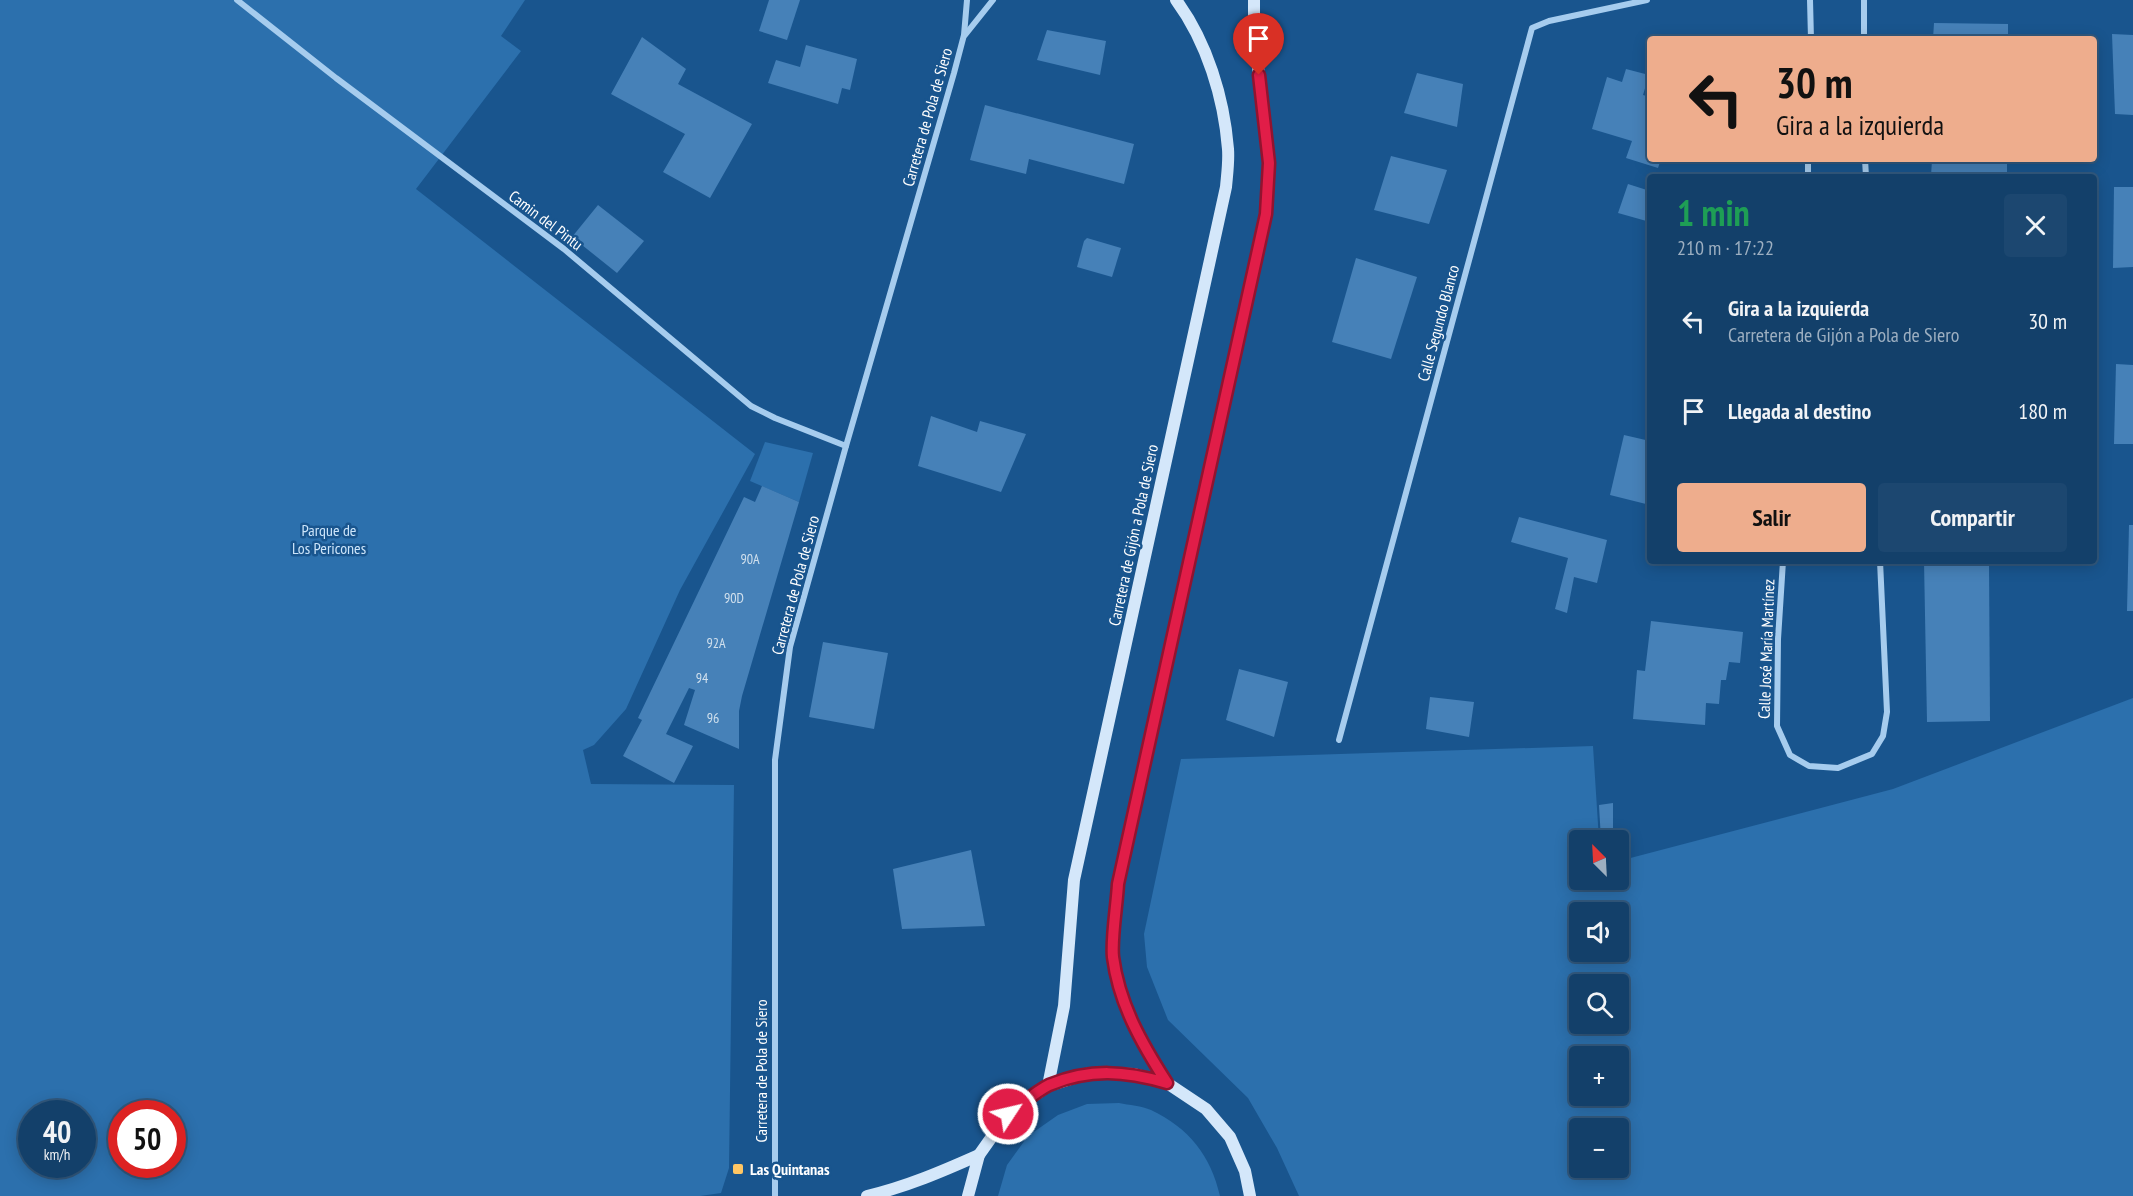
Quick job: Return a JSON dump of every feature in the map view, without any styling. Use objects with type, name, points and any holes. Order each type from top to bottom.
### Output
[{"type":"main road","name":"Carretera de Gijón a Pola de Siero","points":[[1048,1086],[1064,1006],[1074,880],[1226,187],[1228,151],[1223,111],[1202,46],[1185,12],[1176,0]]},
{"type":"main road","points":[[1167,1083],[1140,1041],[1123,999],[1113,956],[1117,894],[1266,214],[1269,163],[1254,32],[1254,0]]},
{"type":"main road","points":[[968,1196],[979,1155],[1008,1114],[1048,1086],[1090,1073],[1134,1074],[1167,1083],[1206,1109],[1230,1137],[1245,1171],[1250,1196]]},
{"type":"main road","points":[[867,1196],[886,1192],[936,1174],[979,1155]]},
{"type":"street","name":"Camin del Pintu","points":[[237,0],[336,78],[564,249],[751,406],[774,418],[846,446]]},
{"type":"street","name":"Carretera de Pola de Siero","points":[[775,1196],[775,760],[790,647],[964,35],[967,0]]},
{"type":"street","name":"Carretera de Pola de Siero","points":[[964,35],[993,0]]},
{"type":"street","name":"Calle Segundo Blanco","points":[[1339,740],[1532,28],[1549,21],[1647,0]]},
{"type":"street","points":[[1810,0],[1810,36]]},
{"type":"street","points":[[1864,0],[1864,36]]},
{"type":"street","name":"Calle José María Martínez","points":[[1783,564],[1778,639],[1777,726],[1790,755],[1809,766],[1839,768],[1872,754],[1883,736],[1887,712],[1880,564]]},
{"type":"green space","name":"Parque de Los Pericones","points":[[0,0],[525,0],[501,36],[521,51],[416,189],[755,454],[680,590],[626,709],[594,745],[583,750],[591,784],[734,785],[729,1168],[721,1193],[700,1196],[0,1196]]},
{"type":"green space","points":[[765,442],[813,453],[799,502],[750,481]]},
{"type":"green space","points":[[2133,698],[2133,1196],[1299,1196],[1277,1148],[1248,1098],[1168,1020],[1147,967],[1144,934],[1181,759],[1593,746],[1598,830],[1569,830],[1569,890],[1629,890],[1629,858],[1893,789]]},
{"type":"green space","points":[[1119,1103],[1151,1110],[1177,1125],[1204,1156],[1211,1168],[1220,1196],[998,1196],[1007,1165],[1028,1136],[1058,1115],[1087,1104]]},
{"type":"building","points":[[769,0],[800,0],[787,40],[759,31]]},
{"type":"building","points":[[1934,23],[2008,24],[2008,36],[1933,36]]},
{"type":"building","points":[[1047,30],[1106,41],[1100,75],[1037,60]]},
{"type":"building","points":[[2112,34],[2133,35],[2133,115],[2115,114]]},
{"type":"building","points":[[642,37],[686,69],[678,84],[752,124],[710,198],[663,172],[685,134],[611,94]]},
{"type":"building","points":[[806,45],[857,59],[850,90],[842,88],[838,104],[768,83],[776,60],[800,67]]},
{"type":"building","points":[[1626,69],[1647,74],[1643,95],[1647,96],[1647,162],[1660,162],[1658,168],[1626,158],[1632,141],[1592,129],[1607,77],[1622,82]]},
{"type":"building","points":[[1417,73],[1463,84],[1457,127],[1404,113]]},
{"type":"building","points":[[985,105],[1134,144],[1124,184],[1029,159],[1026,174],[970,160]]},
{"type":"building","points":[[1391,156],[1447,170],[1429,224],[1374,210]]},
{"type":"building","points":[[1932,162],[2007,162],[2007,174],[1931,174]]},
{"type":"building","points":[[1628,184],[1647,190],[1647,221],[1618,213]]},
{"type":"building","points":[[2114,187],[2133,187],[2133,267],[2113,268]]},
{"type":"building","points":[[598,205],[644,241],[617,273],[572,237]]},
{"type":"building","points":[[1087,238],[1121,248],[1112,277],[1077,267],[1084,241]]},
{"type":"building","points":[[1356,258],[1417,277],[1391,359],[1332,342]]},
{"type":"building","points":[[2116,364],[2133,365],[2133,444],[2114,444]]},
{"type":"building","points":[[931,416],[977,432],[980,421],[1026,434],[1001,492],[918,466]]},
{"type":"building","points":[[1624,435],[1647,440],[1647,504],[1610,495]]},
{"type":"building","points":[[762,486],[799,502],[742,696],[739,711],[739,749],[684,725],[695,690],[689,688],[666,734],[693,746],[674,783],[623,756],[642,720],[638,718],[744,497],[755,502]]},
{"type":"building","points":[[1519,517],[1607,540],[1597,583],[1574,577],[1567,613],[1555,609],[1568,558],[1511,542]]},
{"type":"building","points":[[2129,525],[2133,525],[2133,611],[2127,611]]},
{"type":"building","points":[[1924,564],[1989,564],[1990,721],[1927,722]]},
{"type":"building","points":[[1651,621],[1743,632],[1740,663],[1729,662],[1726,680],[1721,680],[1719,704],[1706,703],[1705,725],[1633,719],[1637,670],[1645,671]]},
{"type":"building","points":[[823,642],[888,653],[874,729],[809,717]]},
{"type":"building","points":[[1239,669],[1288,682],[1274,737],[1226,720]]},
{"type":"building","points":[[1430,697],[1474,702],[1469,737],[1426,729]]},
{"type":"building","points":[[1613,803],[1613,830],[1600,830],[1599,805]]},
{"type":"building","points":[[971,850],[985,926],[902,929],[893,869]]},
{"type":"place","name":"Las Quintanas","points":[[738,1169]]},
{"type":"route","points":[[1008,1114],[1048,1086],[1090,1073],[1134,1074],[1167,1083],[1140,1041],[1123,999],[1113,956],[1118,884],[1266,214],[1269,163],[1259,75]]}]
